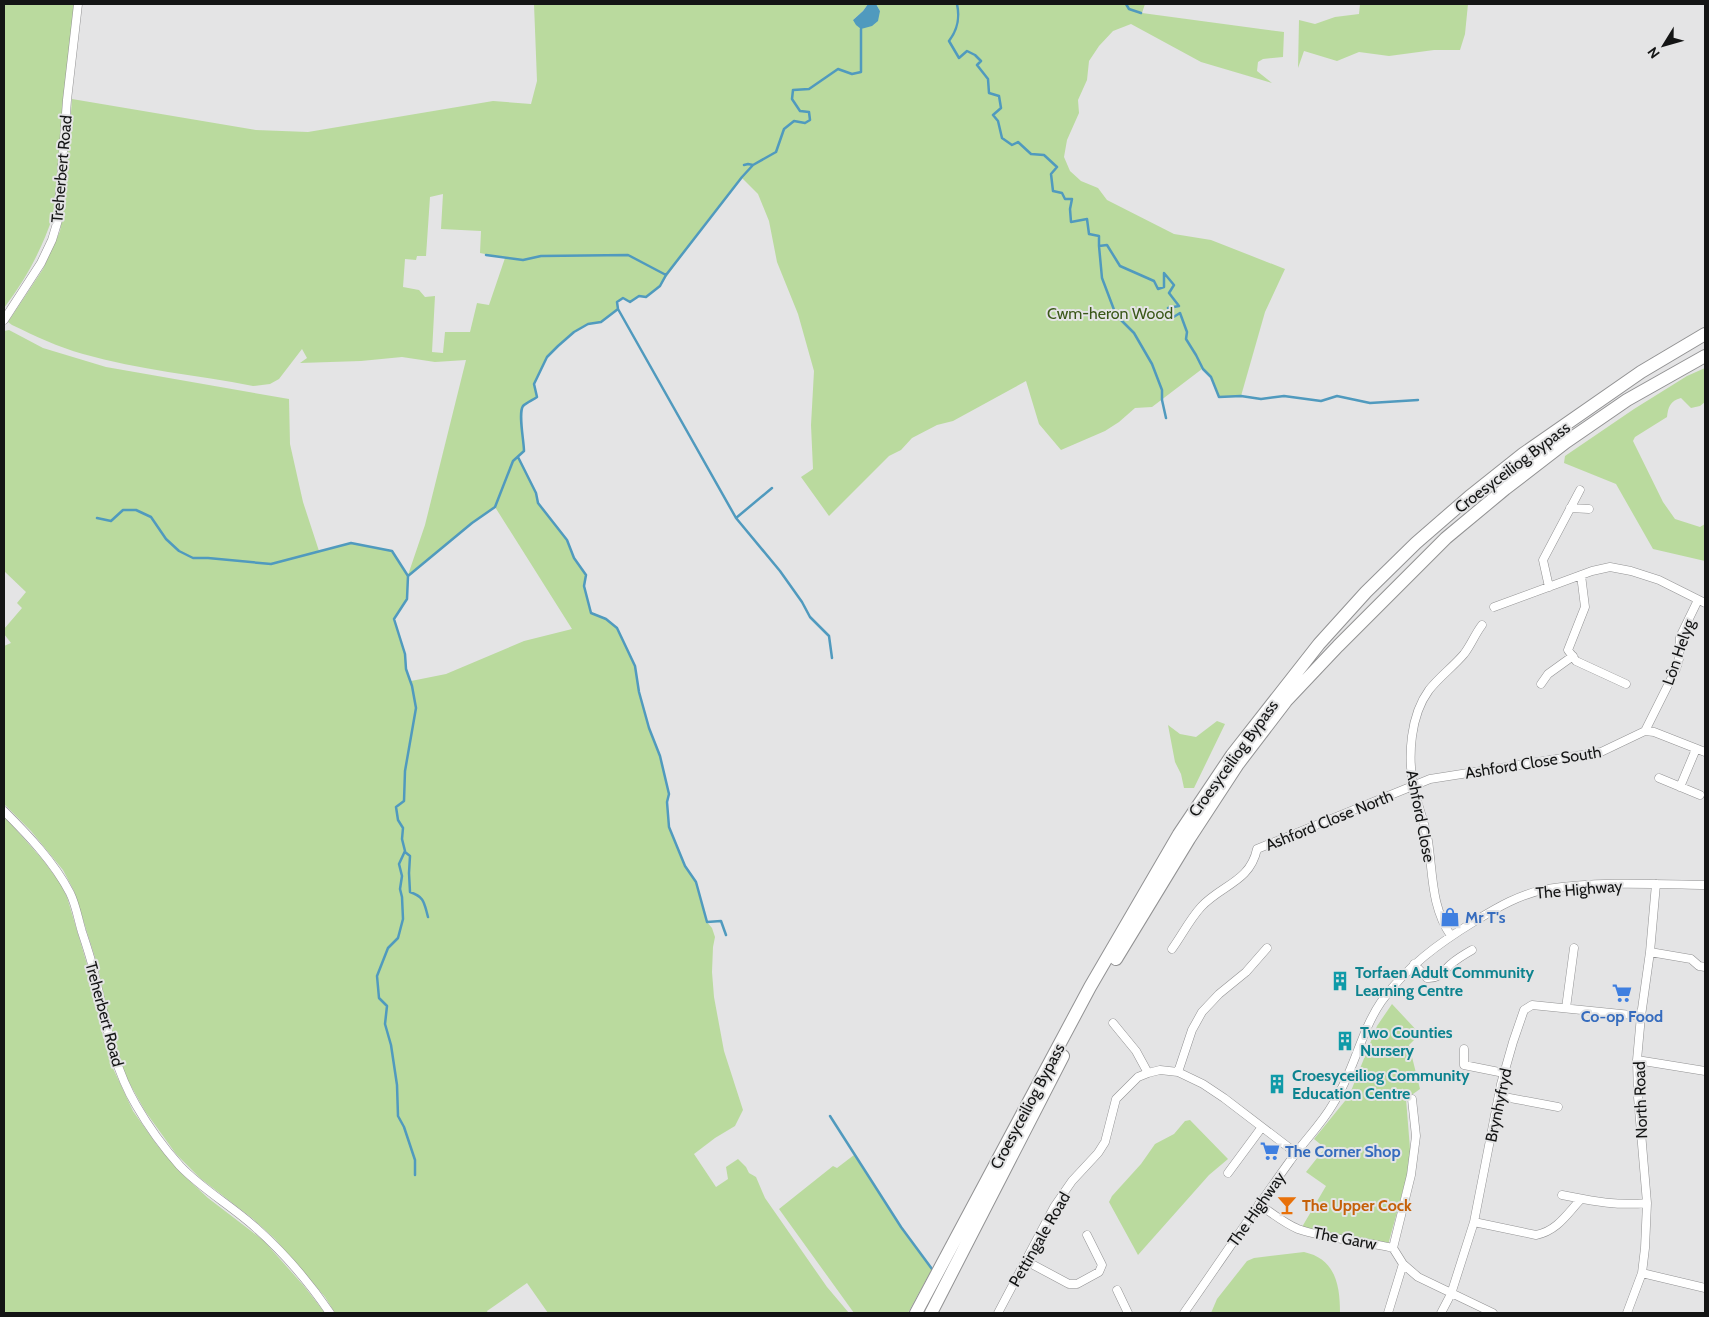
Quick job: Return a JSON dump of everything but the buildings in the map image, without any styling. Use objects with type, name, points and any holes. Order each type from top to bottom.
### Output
[{"type":"highway","name":"Croesyceiliog Bypass","points":[[916,1313],[1090,987],[1179,834],[1232,755],[1319,644],[1366,592],[1469,497],[1523,454],[1641,372],[1705,334]]},
{"type":"highway","name":"Croesyceiliog Bypass","points":[[931,1313],[1096,993],[1189,839],[1238,764],[1286,701],[1446,538],[1505,488],[1566,442],[1627,400],[1705,356]]},
{"type":"street","name":"Treherbert Road","points":[[4,320],[41,263],[52,240],[58,220],[67,100],[78,4]]},
{"type":"street","points":[[1549,587],[1543,560],[1580,490]]},
{"type":"street","points":[[1570,508],[1589,509]]},
{"type":"street","points":[[1494,607],[1592,571],[1610,567],[1631,571],[1659,580],[1702,602]]},
{"type":"street","points":[[1581,575],[1586,607],[1568,650],[1576,661],[1626,684]]},
{"type":"street","name":"Lôn Helyg","points":[[1645,731],[1676,669],[1679,659],[1680,637],[1702,602]]},
{"type":"street","name":"Ashford Close","points":[[1452,936],[1444,925],[1437,907],[1426,828],[1414,786],[1410,757],[1412,733],[1420,708],[1429,690],[1465,652],[1482,625]]},
{"type":"street","points":[[1541,684],[1548,674],[1572,656]]},
{"type":"street","points":[[1645,731],[1654,732],[1705,752]]},
{"type":"street","name":"Ashford Close South","points":[[1414,786],[1443,776],[1601,752],[1645,731]]},
{"type":"street","points":[[1680,787],[1696,749]]},
{"type":"street","points":[[1659,778],[1700,796]]},
{"type":"street","name":"Ashford Close North","points":[[1172,949],[1202,906],[1217,893],[1240,879],[1255,856],[1257,849],[1414,786]]},
{"type":"street","name":"Treherbert Road","points":[[4,811],[40,849],[62,878],[71,895],[93,969],[116,1062],[124,1083],[136,1105],[180,1166],[202,1186],[243,1216],[258,1230],[315,1292],[330,1313]]},
{"type":"street","name":"The Highway","points":[[1184,1313],[1259,1204],[1333,1105],[1345,1084],[1372,1018],[1381,1002],[1414,964],[1452,936],[1507,902],[1525,895],[1572,887],[1656,884],[1705,885]]},
{"type":"street","name":"North Road","points":[[1626,1313],[1642,1273],[1645,1248],[1647,1203],[1638,1097],[1637,1060],[1656,884]]},
{"type":"street","points":[[1178,1072],[1192,1030],[1202,1012],[1219,994],[1246,972],[1267,948]]},
{"type":"street","points":[[1566,1008],[1574,948]]},
{"type":"street","points":[[1414,964],[1427,978],[1438,977],[1452,963],[1472,950]]},
{"type":"street","points":[[1650,952],[1691,959],[1699,966],[1705,967]]},
{"type":"street","name":"Brynhyfryd","points":[[1441,1313],[1451,1294],[1474,1222],[1504,1073],[1524,1010],[1532,1005],[1641,1016]]},
{"type":"street","points":[[1113,1023],[1136,1051],[1148,1072],[1160,1070],[1178,1072],[1203,1084],[1296,1153]]},
{"type":"street","points":[[1464,1049],[1464,1065],[1504,1073]]},
{"type":"street","points":[[1637,1060],[1705,1071]]},
{"type":"street","name":"Pettingale Road","points":[[998,1313],[1054,1207],[1072,1181],[1098,1153],[1105,1142],[1116,1099],[1138,1077],[1148,1072]]},
{"type":"street","points":[[1499,1096],[1558,1107]]},
{"type":"street","points":[[1393,1248],[1411,1175],[1416,1136],[1412,1099]]},
{"type":"street","points":[[1228,1173],[1262,1127]]},
{"type":"street","points":[[1562,1195],[1617,1205],[1647,1203]]},
{"type":"street","points":[[1474,1222],[1536,1235],[1546,1233],[1559,1223],[1580,1199]]},
{"type":"street","name":"The Garw","points":[[1259,1204],[1281,1220],[1298,1229],[1393,1248],[1402,1264],[1418,1277],[1493,1313]]},
{"type":"street","points":[[1026,1261],[1069,1284],[1077,1284],[1099,1272],[1102,1267],[1087,1235]]},
{"type":"street","points":[[1083,1249],[1092,1244]]},
{"type":"street","points":[[1388,1313],[1402,1264]]},
{"type":"street","points":[[1642,1273],[1705,1288]]},
{"type":"street","points":[[1110,1299],[1118,1292],[1128,1313]]},
{"type":"green space","points":[[4,4],[74,4],[53,216],[32,264],[4,308]]},
{"type":"green space","name":"Cwm-heron Wood","points":[[534,4],[868,4],[853,20],[880,11],[876,4],[1145,4],[1142,13],[1284,32],[1283,57],[1263,59],[1258,62],[1257,71],[1272,83],[1201,62],[1131,24],[1113,31],[1099,46],[1089,61],[1087,80],[1078,100],[1079,113],[1067,140],[1064,157],[1070,171],[1081,181],[1098,188],[1107,200],[1174,234],[1211,240],[1285,269],[1265,312],[1241,396],[1219,397],[1211,377],[1202,369],[1152,407],[1135,408],[1105,431],[1061,450],[1039,424],[1026,381],[953,421],[937,425],[912,438],[901,450],[889,456],[829,516],[801,477],[813,469],[811,425],[814,371],[798,314],[777,262],[769,221],[758,194],[742,178],[705,223],[660,286],[646,297],[639,296],[630,302],[623,298],[618,302],[618,309],[601,322],[588,324],[574,332],[547,357],[534,384],[537,397],[523,406],[521,420],[524,451],[518,457],[536,493],[538,503],[567,540],[574,558],[586,575],[584,586],[591,613],[606,619],[617,628],[635,666],[639,692],[649,728],[660,756],[669,794],[667,802],[669,827],[685,866],[696,882],[707,922],[712,928],[715,937],[712,972],[714,997],[724,1051],[743,1110],[735,1126],[694,1154],[716,1187],[728,1179],[726,1167],[738,1159],[749,1173],[756,1177],[765,1198],[827,1287],[849,1313],[548,1313],[527,1283],[487,1311],[488,1313],[335,1313],[325,1297],[275,1239],[253,1219],[200,1178],[176,1154],[145,1111],[121,1064],[111,1031],[98,967],[74,891],[63,870],[31,831],[4,804],[4,646],[11,643],[4,634],[4,629],[22,608],[17,603],[26,592],[4,571],[4,331],[9,330],[43,348],[106,367],[289,399],[290,444],[303,502],[319,551],[351,543],[392,551],[408,575],[425,525],[466,360],[435,362],[402,357],[361,361],[300,363],[307,358],[302,349],[279,379],[270,384],[253,386],[104,360],[65,348],[12,325],[8,322],[43,269],[60,231],[64,205],[72,99],[256,130],[308,132],[493,101],[531,104],[537,81]],"holes":[[[443,194],[441,229],[481,231],[480,253],[505,258],[489,305],[477,303],[470,332],[445,332],[443,353],[432,352],[435,296],[425,297],[419,290],[403,287],[405,259],[416,260],[417,256],[426,256],[430,197]],[[495,507],[572,629],[524,641],[446,674],[411,681],[406,669],[405,654],[394,619],[407,599],[409,576],[472,523]]]},
{"type":"green space","points":[[1360,4],[1468,4],[1465,34],[1460,50],[1434,50],[1389,56],[1359,52],[1337,61],[1304,51],[1298,68],[1299,20],[1315,24],[1335,17],[1359,14]]},
{"type":"green space","points":[[1705,368],[1705,402],[1700,406],[1691,408],[1681,398],[1674,401],[1669,407],[1667,417],[1635,437],[1633,441],[1663,502],[1675,519],[1700,527],[1705,524],[1705,561],[1653,549],[1616,484],[1564,463],[1565,456],[1634,409],[1687,376]]},
{"type":"green space","points":[[1217,721],[1225,724],[1194,788],[1184,788],[1181,774],[1175,762],[1168,725],[1180,734],[1196,737]]},
{"type":"green space","points":[[4,816],[43,860],[60,883],[67,897],[92,981],[102,1032],[111,1064],[133,1111],[157,1145],[180,1172],[208,1198],[264,1241],[325,1313],[4,1313]]},
{"type":"green space","points":[[1392,1004],[1420,1034],[1409,1045],[1420,1089],[1406,1099],[1411,1161],[1388,1245],[1302,1227],[1326,1186],[1306,1172],[1325,1148],[1314,1139],[1349,1096],[1377,1026]]},
{"type":"green space","points":[[1190,1120],[1228,1159],[1209,1175],[1138,1255],[1109,1202],[1155,1144],[1174,1134],[1185,1121]]},
{"type":"green space","points":[[854,1155],[901,1227],[932,1269],[908,1313],[854,1313],[779,1209],[833,1166],[837,1168]]},
{"type":"green space","points":[[1304,1252],[1323,1261],[1334,1275],[1339,1293],[1340,1313],[1211,1313],[1217,1299],[1247,1261],[1254,1258]]},
{"type":"water","points":[[868,4],[876,4],[880,11],[878,21],[872,26],[861,29],[853,20]]},
{"type":"waterway","points":[[957,4],[957,23],[949,41],[959,58],[967,51],[981,61],[977,65],[988,79],[989,93],[999,96],[1001,108],[993,115],[998,121],[1002,138],[1012,145],[1018,142],[1031,154],[1044,155],[1057,167],[1051,174],[1053,191],[1062,193],[1065,199],[1072,199],[1070,209],[1071,222],[1087,219],[1089,234],[1099,236],[1099,246],[1107,245],[1120,266],[1154,281],[1158,289],[1164,287],[1164,273],[1174,285],[1169,293],[1179,306],[1168,308],[1172,318],[1180,313],[1187,332],[1186,339],[1203,369],[1211,377],[1219,397],[1241,396],[1261,399],[1284,396],[1321,401],[1337,396],[1370,403],[1418,400]]},
{"type":"waterway","points":[[1126,4],[1129,9],[1141,13]]},
{"type":"waterway","points":[[415,1175],[415,1160],[404,1127],[398,1116],[397,1085],[391,1045],[385,1024],[387,1006],[379,998],[377,976],[388,948],[398,938],[403,919],[400,889],[402,876],[399,864],[405,851],[402,839],[403,828],[398,820],[396,807],[404,801],[405,771],[416,708],[412,686],[406,669],[405,654],[394,619],[407,599],[408,576],[472,523],[495,507],[513,461],[524,451],[521,421],[522,410],[523,406],[537,397],[534,384],[547,357],[574,332],[588,324],[601,322],[618,309],[617,302],[623,298],[630,302],[639,296],[646,297],[660,286],[666,275],[742,177],[753,165],[776,152],[784,129],[794,121],[805,123],[810,120],[809,112],[800,111],[792,99],[793,90],[809,89],[838,69],[852,74],[861,72],[861,29]]},
{"type":"waterway","points":[[744,165],[753,165]]},
{"type":"waterway","points":[[1099,246],[1102,278],[1116,315],[1134,333],[1152,364],[1162,390],[1166,418]]},
{"type":"waterway","points":[[486,255],[523,260],[541,256],[628,255],[666,275]]},
{"type":"waterway","points":[[618,309],[736,518],[780,571],[810,617],[829,636],[832,658]]},
{"type":"waterway","points":[[518,457],[536,493],[538,503],[567,540],[574,558],[586,575],[584,586],[591,613],[606,619],[617,628],[635,666],[639,692],[649,728],[660,756],[669,794],[667,802],[669,827],[685,866],[696,882],[707,922],[721,921],[726,935]]},
{"type":"waterway","points":[[736,518],[772,488]]},
{"type":"waterway","points":[[97,518],[111,521],[123,510],[136,510],[151,517],[166,539],[179,551],[193,558],[271,564],[351,543],[392,551],[408,576]]},
{"type":"waterway","points":[[405,852],[410,856],[410,892],[421,898],[425,904],[428,917]]},
{"type":"waterway","points":[[830,1116],[901,1227],[932,1269]]},
{"type":"place","name":"Mr T's","points":[[1450,917]]},
{"type":"place","name":"Torfaen Adult Community Learning Centre","points":[[1340,981]]},
{"type":"place","name":"Co-op Food","points":[[1622,993]]},
{"type":"place","name":"Two Counties Nursery","points":[[1345,1041]]},
{"type":"place","name":"Croesyceiliog Community Education Centre","points":[[1277,1084]]},
{"type":"place","name":"The Corner Shop","points":[[1270,1151]]},
{"type":"place","name":"The Upper Cock","points":[[1287,1205]]}]
